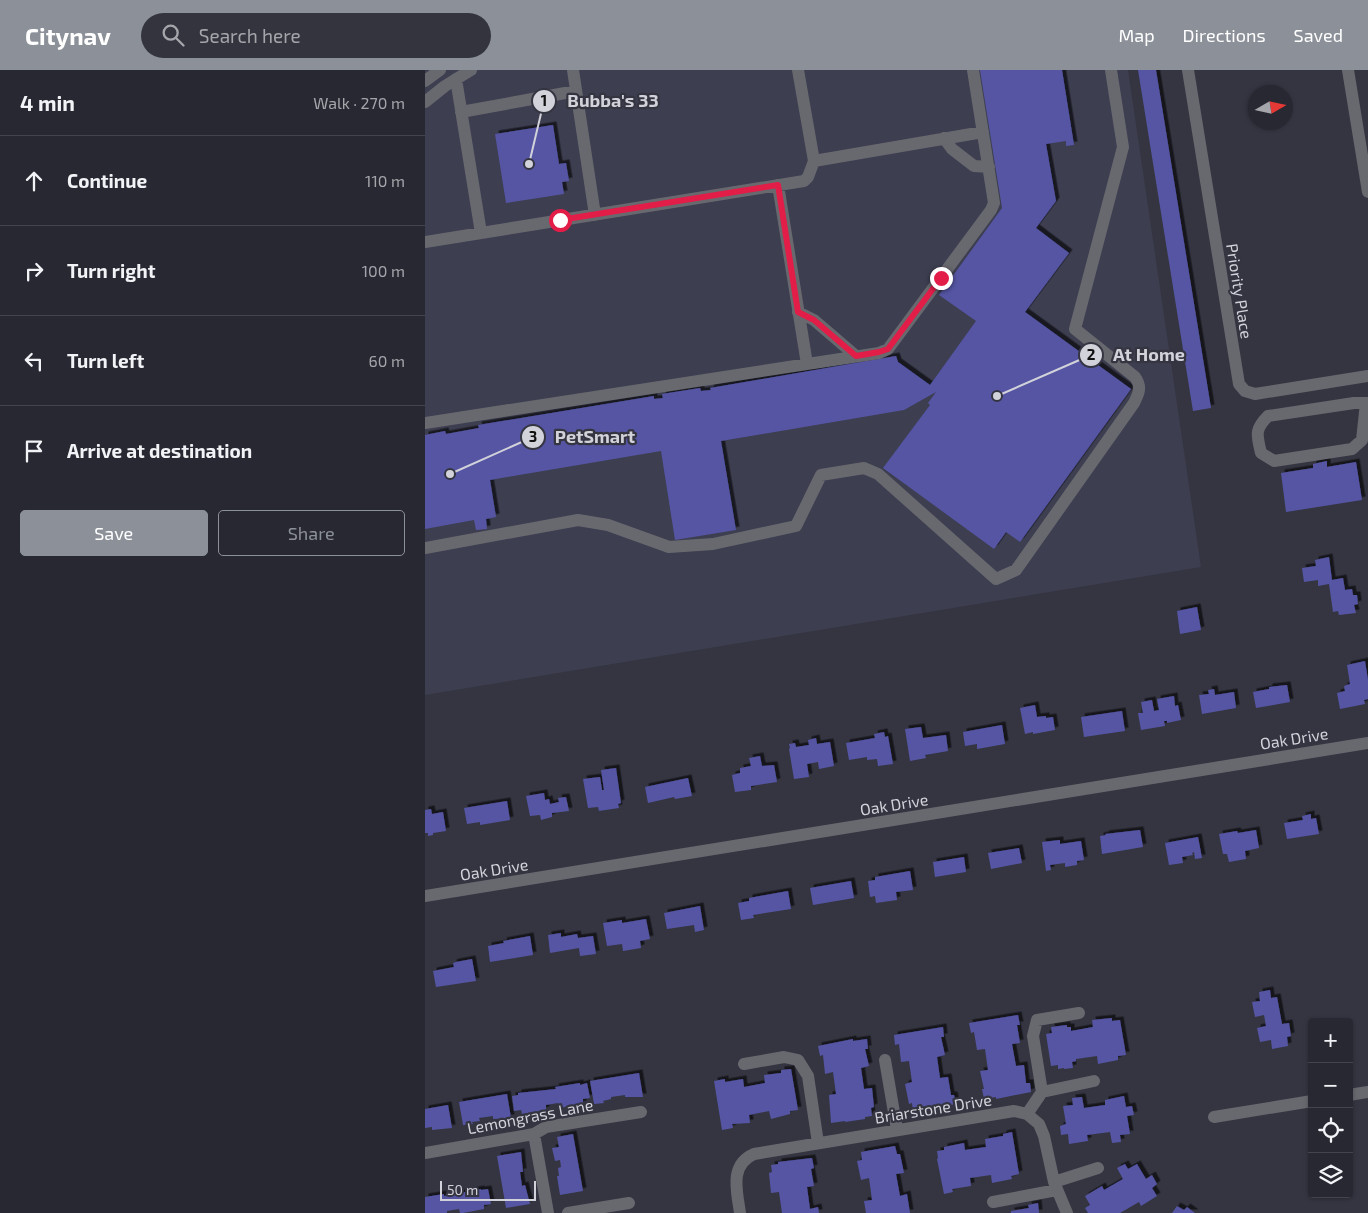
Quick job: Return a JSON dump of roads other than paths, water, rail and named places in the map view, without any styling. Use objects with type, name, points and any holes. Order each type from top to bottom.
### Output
[{"type":"street","points":[[425,81],[440,70]]},
{"type":"street","points":[[425,102],[471,70]]},
{"type":"street","points":[[573,70],[595,214]]},
{"type":"street","points":[[425,242],[804,181],[808,177],[814,161],[798,70]]},
{"type":"street","points":[[425,423],[807,364],[888,349],[991,210],[994,203],[973,70]]},
{"type":"street","points":[[425,548],[578,520],[608,525],[669,547],[713,544],[795,526],[821,475],[864,468],[877,474],[995,579],[1016,570],[1134,403],[1140,389],[1139,383],[1135,378],[1075,329],[1123,146],[1111,70]]},
{"type":"street","name":"Priority Place","points":[[1188,70],[1239,384],[1245,391],[1255,394],[1368,376]]},
{"type":"street","points":[[1348,70],[1366,161],[1368,192]]},
{"type":"street","points":[[456,79],[481,233]]},
{"type":"street","points":[[461,112],[576,91]]},
{"type":"street","points":[[814,161],[983,132]]},
{"type":"street","points":[[944,138],[952,149],[974,166],[989,167]]},
{"type":"street","points":[[778,185],[807,364]]},
{"type":"street","points":[[798,312],[814,320],[856,356]]},
{"type":"street","points":[[1354,403],[1367,403],[1362,440],[1352,449],[1274,462],[1261,453],[1258,438],[1259,425],[1267,416],[1354,403]]},
{"type":"street","name":"Oak Drive","points":[[425,896],[1368,743]]},
{"type":"street","points":[[1043,1092],[1033,1036],[1037,1020],[1079,1013]]},
{"type":"street","points":[[744,1064],[784,1057],[798,1060],[807,1076],[818,1142]]},
{"type":"street","points":[[885,1060],[897,1130]]},
{"type":"street","points":[[1067,1213],[1056,1186],[1041,1128],[1027,1114],[1043,1092],[1094,1081]]},
{"type":"street","points":[[1353,1094],[1368,1092]]},
{"type":"street","points":[[1214,1117],[1308,1102]]},
{"type":"street","name":"Briarstone Drive","points":[[740,1213],[735,1183],[737,1171],[741,1164],[751,1155],[818,1142],[1014,1111],[1027,1114]]},
{"type":"street","name":"Lemongrass Lane","points":[[425,1153],[535,1134],[547,1127],[641,1112]]},
{"type":"street","points":[[535,1134],[548,1213]]},
{"type":"street","points":[[993,1202],[1056,1186],[1098,1168]]},
{"type":"street","points":[[568,1213],[629,1203]]},
{"type":"place","name":"Bubba's 33","points":[[529,164]]},
{"type":"place","name":"At Home","points":[[997,396]]},
{"type":"place","name":"PetSmart","points":[[450,474]]}]
